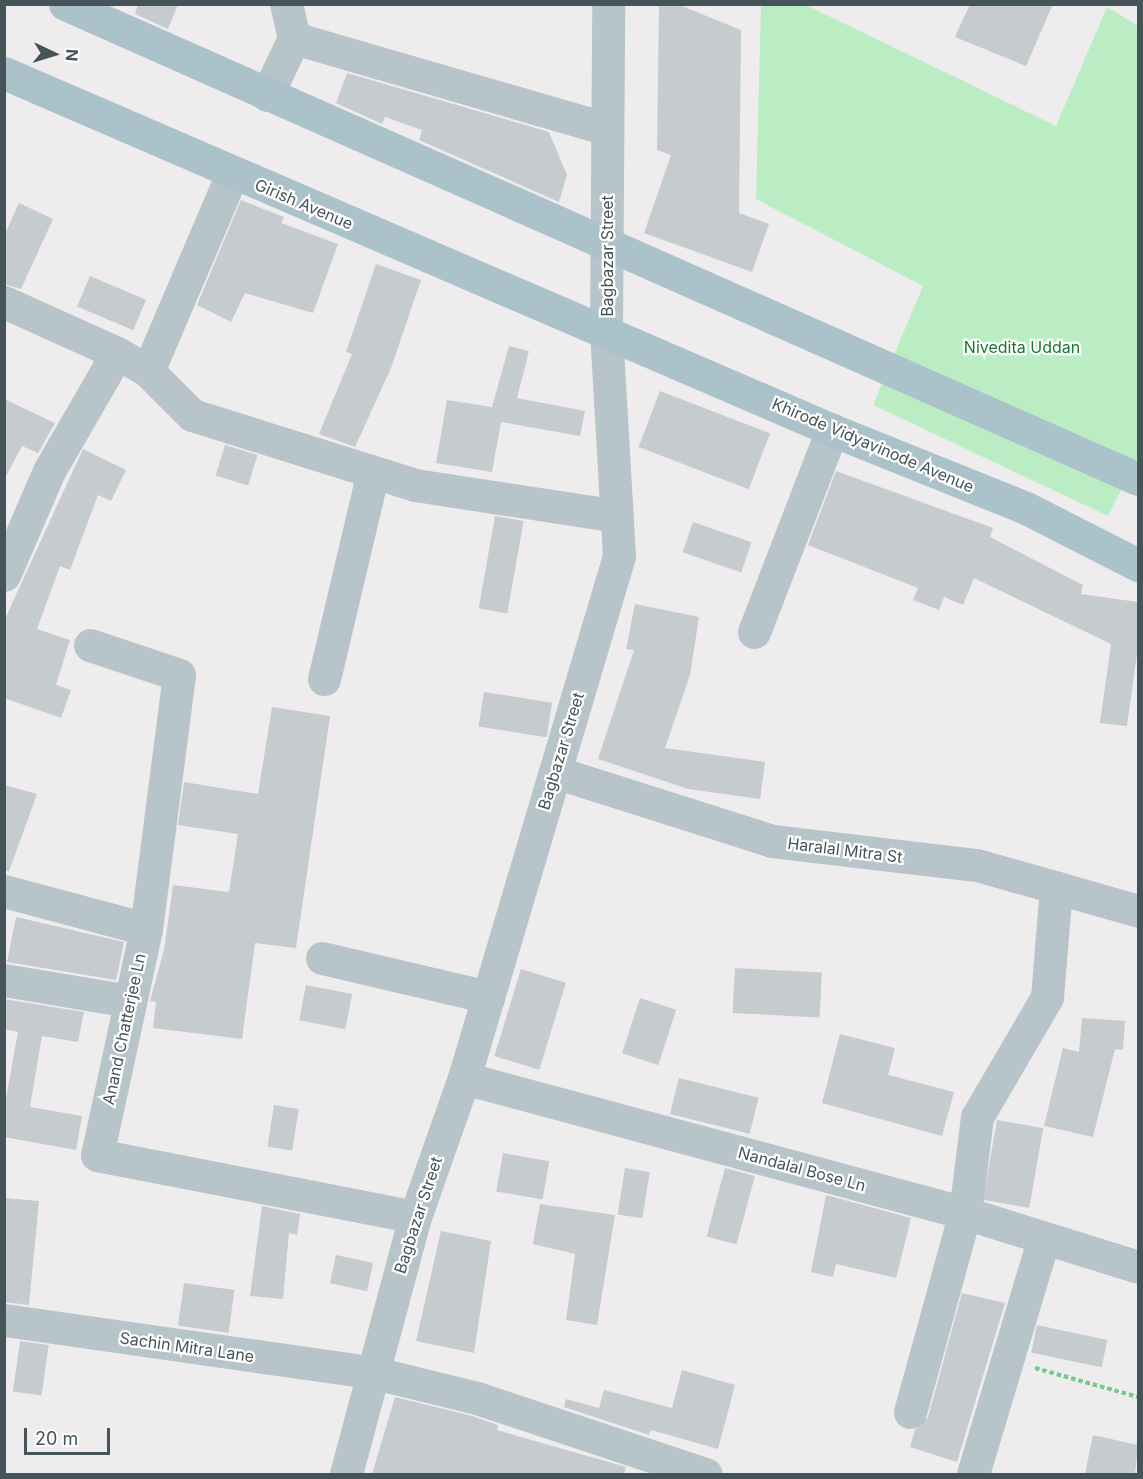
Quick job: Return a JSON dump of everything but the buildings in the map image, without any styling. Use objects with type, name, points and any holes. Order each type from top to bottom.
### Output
[{"type":"main road","points":[[65,4],[607,248],[1138,479]]},
{"type":"main road","name":"Girish Avenue","points":[[4,73],[232,174],[606,330]]},
{"type":"main road","name":"Khirode Vidyavinode Avenue","points":[[606,330],[832,430],[1026,508],[1138,565]]},
{"type":"street","points":[[267,95],[279,78],[294,38],[286,4]]},
{"type":"street","name":"Bagbazar Street","points":[[346,1474],[370,1372],[416,1217],[464,1077],[619,556],[606,330],[608,4]]},
{"type":"street","points":[[294,38],[607,129]]},
{"type":"street","points":[[148,370],[232,174]]},
{"type":"street","points":[[4,302],[117,353],[148,370],[192,415],[415,485],[617,516]]},
{"type":"street","points":[[6,570],[49,471],[117,353]]},
{"type":"street","points":[[754,632],[832,430]]},
{"type":"street","points":[[324,679],[374,472]]},
{"type":"street","name":"Anand Chatterjee Ln","points":[[90,645],[179,675],[146,929],[97,1155],[416,1217]]},
{"type":"street","name":"Haralal Mitra St","points":[[555,772],[772,841],[977,865],[1138,911]]},
{"type":"street","points":[[910,1412],[965,1213],[978,1117],[1047,997],[1056,887]]},
{"type":"street","points":[[4,891],[146,929]]},
{"type":"street","points":[[322,958],[488,997]]},
{"type":"street","points":[[4,981],[129,1000]]},
{"type":"street","name":"Nandalal Bose Ln","points":[[464,1077],[965,1213],[1138,1267]]},
{"type":"street","points":[[973,1474],[1044,1238]]},
{"type":"street","name":"Sachin Mitra Lane","points":[[4,1320],[370,1372],[477,1398],[706,1474]]},
{"type":"path","points":[[1008,1361],[1138,1397]]},
{"type":"green space","name":"Nivedita Uddan","points":[[761,5],[806,5],[1056,126],[1107,7],[1138,26],[1138,456],[1108,516],[873,405],[923,286],[756,199]]}]
